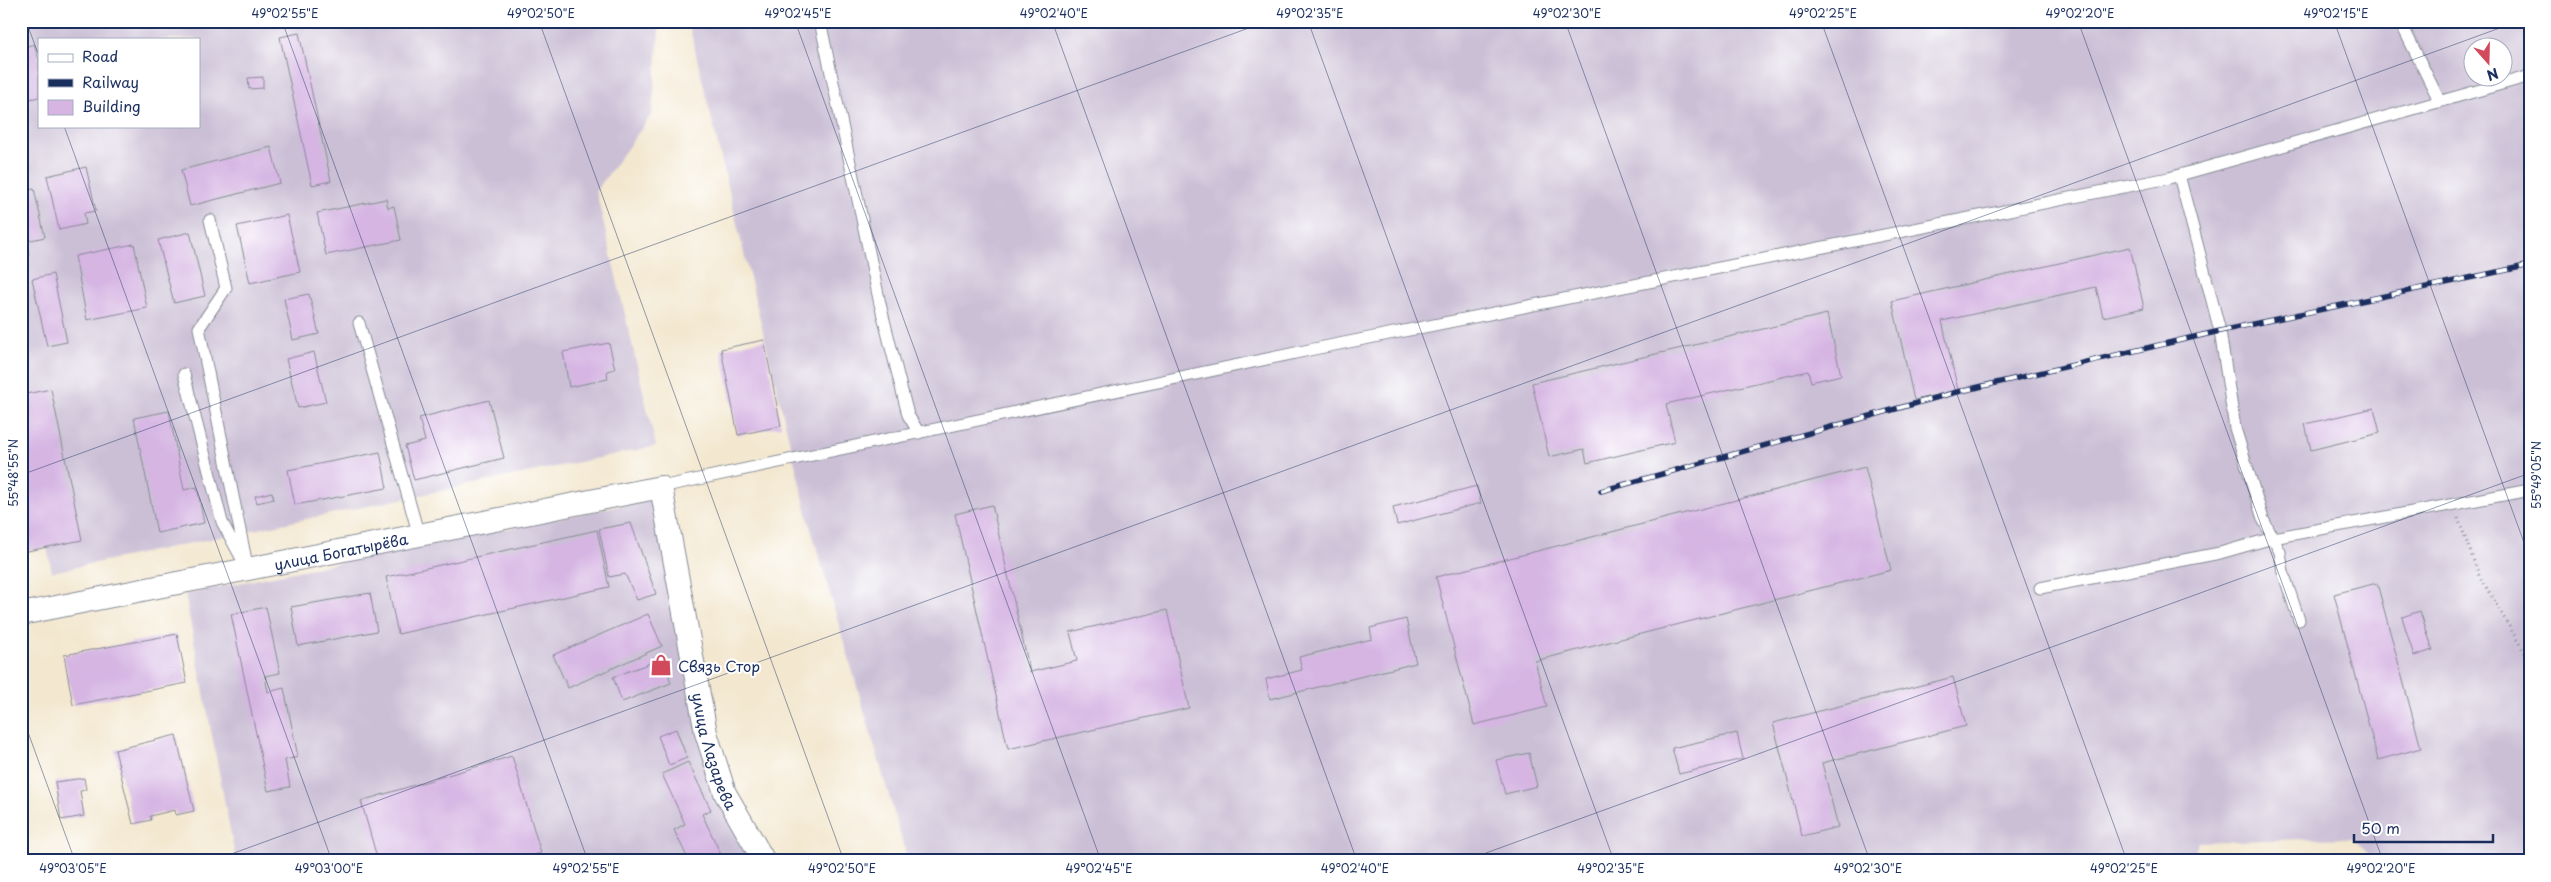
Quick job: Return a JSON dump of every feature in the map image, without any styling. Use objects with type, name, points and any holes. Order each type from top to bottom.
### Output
[{"type":"street","name":"улица Богатырёва","points":[[21,614],[661,487]]},
{"type":"street","name":"улица Лазарева","points":[[661,487],[706,733],[725,792],[764,861]]},
{"type":"lane","points":[[820,21],[880,304],[908,415],[919,433]]},
{"type":"lane","points":[[2400,21],[2440,102]]},
{"type":"lane","points":[[661,487],[1323,348],[1688,276],[2178,175],[2530,76]]},
{"type":"lane","points":[[2178,175],[2220,332],[2235,428],[2263,519],[2280,552],[2283,572],[2299,620]]},
{"type":"lane","points":[[210,220],[226,288],[199,328],[248,570]]},
{"type":"lane","points":[[359,322],[419,536]]},
{"type":"lane","points":[[184,374],[222,522],[248,570]]},
{"type":"lane","points":[[2040,588],[2220,552],[2273,538],[2530,490]]},
{"type":"path","points":[[2453,504],[2479,575],[2530,662]]},
{"type":"shaded area","points":[[21,21],[660,21],[652,114],[596,191],[656,446],[52,572],[21,420]]},
{"type":"shaded area","points":[[688,21],[2530,21],[2530,861],[2376,861],[2352,838],[2198,842],[2193,861],[908,861],[809,522]]},
{"type":"shaded area","points":[[653,499],[751,861],[236,861],[185,594]]},
{"type":"building","points":[[299,33],[331,181],[312,185],[280,37]]},
{"type":"building","points":[[34,44],[38,57],[38,97],[21,101],[21,48]]},
{"type":"building","points":[[263,77],[263,88],[249,89],[248,78]]},
{"type":"building","points":[[271,147],[280,183],[190,206],[181,170]]},
{"type":"building","points":[[86,167],[96,211],[84,213],[86,224],[59,230],[47,176]]},
{"type":"building","points":[[34,189],[45,237],[26,241],[29,255],[21,257],[21,191]]},
{"type":"building","points":[[386,199],[388,208],[394,206],[401,240],[326,255],[317,213]]},
{"type":"building","points":[[287,215],[300,272],[250,283],[237,226]]},
{"type":"building","points":[[190,232],[205,296],[174,303],[158,240]]},
{"type":"building","points":[[134,244],[147,308],[87,320],[75,256]]},
{"type":"building","points":[[2130,247],[2144,308],[2103,317],[2096,287],[1942,321],[1958,390],[1914,400],[1892,301]]},
{"type":"building","points":[[53,274],[67,342],[47,346],[32,279]]},
{"type":"building","points":[[309,294],[319,334],[293,340],[284,299]]},
{"type":"building","points":[[1827,314],[1841,375],[1811,382],[1808,371],[1666,404],[1675,442],[1587,463],[1584,449],[1549,457],[1532,383]]},
{"type":"building","points":[[764,340],[781,426],[738,435],[721,349]]},
{"type":"building","points":[[609,343],[615,369],[607,371],[608,379],[569,387],[563,352]]},
{"type":"building","points":[[314,352],[326,402],[298,408],[286,359]]},
{"type":"building","points":[[21,376],[26,394],[51,389],[82,540],[23,552],[21,543]]},
{"type":"building","points":[[489,400],[504,458],[414,480],[405,446],[425,441],[419,418]]},
{"type":"building","points":[[2374,408],[2380,433],[2311,450],[2305,424]]},
{"type":"building","points":[[169,411],[184,490],[197,487],[204,523],[157,533],[134,418]]},
{"type":"building","points":[[380,452],[387,488],[295,505],[288,470]]},
{"type":"building","points":[[1865,467],[1891,570],[1535,661],[1547,707],[1474,725],[1436,577]]},
{"type":"building","points":[[1477,486],[1481,503],[1397,525],[1393,507]]},
{"type":"building","points":[[272,492],[274,499],[257,503],[255,496]]},
{"type":"building","points":[[992,505],[1030,672],[1077,661],[1070,632],[1167,610],[1189,708],[1008,749],[955,514]]},
{"type":"building","points":[[631,523],[656,594],[637,600],[625,574],[609,577],[599,529]]},
{"type":"building","points":[[597,530],[609,587],[398,634],[386,577]]},
{"type":"building","points":[[2377,583],[2421,748],[2378,760],[2334,594]]},
{"type":"building","points":[[370,593],[377,631],[298,646],[291,607]]},
{"type":"building","points":[[266,607],[280,673],[265,676],[268,692],[284,688],[298,757],[285,760],[290,787],[268,791],[231,614]]},
{"type":"building","points":[[2420,611],[2433,650],[2414,656],[2402,617]]},
{"type":"building","points":[[648,614],[662,646],[568,688],[553,655]]},
{"type":"building","points":[[1406,619],[1416,663],[1270,699],[1266,679],[1302,670],[1299,657],[1372,639],[1370,628]]},
{"type":"building","points":[[177,634],[187,683],[73,705],[64,655]]},
{"type":"building","points":[[664,658],[671,683],[622,702],[613,677]]},
{"type":"building","points":[[1953,677],[1966,726],[1822,763],[1838,827],[1802,836],[1773,723]]},
{"type":"building","points":[[676,729],[687,758],[669,765],[658,736]]},
{"type":"building","points":[[1737,733],[1743,759],[1679,774],[1672,748]]},
{"type":"building","points":[[176,735],[194,811],[176,815],[175,810],[150,816],[151,820],[133,824],[115,750]]},
{"type":"building","points":[[1529,753],[1537,786],[1505,794],[1496,760]]},
{"type":"building","points":[[512,756],[541,853],[514,861],[378,861],[361,801]]},
{"type":"building","points":[[688,762],[711,810],[702,814],[724,861],[689,861],[674,830],[685,824],[662,774]]},
{"type":"building","points":[[84,778],[86,790],[80,791],[84,816],[61,820],[55,782]]},
{"type":"railway","points":[[1601,491],[1953,393],[2220,331],[2530,265]]},
{"type":"place","name":"Связь Стор","points":[[661,665]]}]
